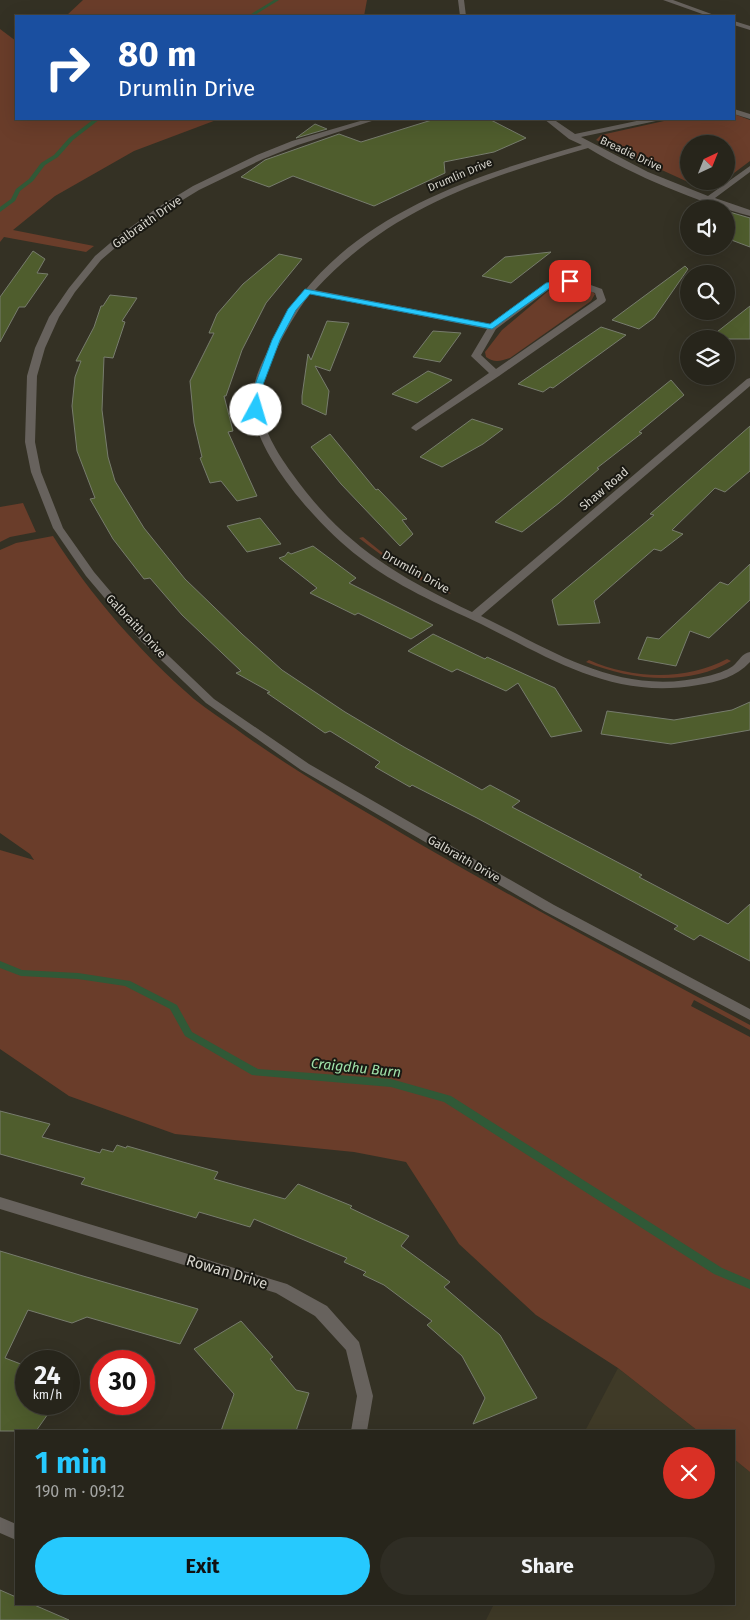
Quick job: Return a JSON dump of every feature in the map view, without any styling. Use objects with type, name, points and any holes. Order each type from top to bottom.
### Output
[{"type":"street","points":[[461,0],[463,15]]},
{"type":"street","points":[[666,0],[711,15]]},
{"type":"street","points":[[735,23],[750,28]]},
{"type":"street","points":[[735,110],[750,117]]},
{"type":"street","name":"Galbraith Drive","points":[[371,120],[295,143],[260,157],[196,188],[160,210],[119,240],[98,258],[72,290],[54,317],[40,348],[32,376],[30,442],[36,472],[58,528],[90,574],[146,639],[210,701],[305,767],[549,908],[750,1015]]},
{"type":"street","name":"Breadie Drive","points":[[549,120],[588,146],[661,180],[750,213]]},
{"type":"street","name":"Breadie Drive","points":[[572,137],[651,120]]},
{"type":"street","name":"Drumlin Drive","points":[[588,146],[482,178],[401,216],[343,256],[292,309],[276,340],[257,390],[256,410],[267,444],[302,495],[351,545],[375,564],[409,584],[548,654],[610,680],[650,685],[679,684],[710,679],[734,670],[750,655]]},
{"type":"street","points":[[709,199],[750,168]]},
{"type":"street","points":[[416,428],[496,374],[602,300],[599,291],[570,281],[549,284],[492,327],[476,356],[496,374]]},
{"type":"street","points":[[308,291],[492,327]]},
{"type":"street","name":"Shaw Road","points":[[474,616],[750,380]]},
{"type":"street","name":"Rowan Drive","points":[[0,1203],[281,1288],[321,1311],[353,1347],[365,1396],[359,1430]]},
{"type":"street","points":[[0,1526],[15,1532]]},
{"type":"shaded area","points":[[83,0],[367,0],[364,15],[67,15]]},
{"type":"shaded area","points":[[0,29],[15,40],[15,120],[216,120],[134,151],[55,196],[13,230],[94,246],[86,252],[4,237],[0,242]]},
{"type":"shaded area","points":[[735,114],[750,120],[750,161],[735,172],[735,135],[680,135],[680,178],[596,140],[601,135],[668,120],[735,120]]},
{"type":"shaded area","points":[[569,284],[589,289],[595,294],[591,301],[510,358],[498,361],[486,357],[485,352],[502,330],[553,287]]},
{"type":"shaded area","points":[[23,503],[36,532],[10,537],[0,542],[0,507]]},
{"type":"shaded area","points":[[53,536],[100,602],[136,643],[194,699],[258,745],[327,789],[420,844],[750,1025],[750,1030],[694,1000],[691,1006],[750,1037],[750,1472],[735,1460],[735,1430],[697,1430],[618,1368],[536,1315],[459,1244],[406,1162],[354,1152],[175,1134],[69,1096],[0,1049],[0,850],[34,860],[30,854],[0,833],[0,550],[16,543]]},
{"type":"shaded area","points":[[363,537],[390,559],[451,594],[403,570],[359,538]]},
{"type":"shaded area","points":[[727,659],[731,661],[696,675],[659,678],[621,673],[586,662],[589,660],[623,671],[658,675],[694,671]]},
{"type":"shaded area","points":[[618,1368],[697,1430],[586,1430]]},
{"type":"shaded area","points":[[735,1460],[750,1472],[750,1620],[486,1620],[494,1605],[735,1605]]},
{"type":"building","points":[[432,120],[491,120],[526,138],[494,152],[444,162],[445,173],[374,206],[293,176],[269,187],[241,177],[265,160],[339,134],[361,142]]},
{"type":"building","points":[[315,124],[327,129],[296,138]]},
{"type":"building","points":[[735,214],[750,218],[750,247],[735,241]]},
{"type":"building","points":[[33,251],[45,259],[37,273],[48,274],[25,307],[19,307],[0,342],[0,297]]},
{"type":"building","points":[[551,252],[511,283],[482,276],[505,257]]},
{"type":"building","points":[[279,254],[302,259],[266,303],[242,350],[226,396],[224,396],[233,431],[228,432],[257,496],[237,501],[221,481],[210,483],[200,458],[202,457],[194,423],[190,381],[214,333],[209,333],[217,314],[243,284]]},
{"type":"building","points":[[680,270],[680,281],[654,318],[639,329],[612,320]]},
{"type":"building","points":[[110,295],[137,298],[122,321],[125,322],[113,358],[104,357],[102,410],[108,457],[115,481],[144,528],[185,579],[282,670],[345,712],[404,747],[482,790],[490,785],[520,801],[512,807],[642,875],[639,877],[728,924],[750,904],[750,961],[700,935],[694,940],[674,929],[678,926],[477,818],[412,785],[410,787],[375,767],[380,762],[330,731],[325,733],[267,693],[270,692],[236,673],[241,671],[182,615],[150,578],[144,579],[113,539],[90,499],[95,498],[77,451],[72,406],[75,377],[81,361],[76,361],[94,327],[101,306],[103,306]]},
{"type":"building","points":[[750,306],[750,339],[735,339],[735,330],[719,330],[732,320],[735,320],[735,318]]},
{"type":"building","points":[[327,321],[349,323],[330,371],[315,366],[329,391],[326,415],[302,404],[302,396],[308,354],[311,360]]},
{"type":"building","points":[[601,327],[626,335],[553,388],[550,387],[543,392],[518,384]]},
{"type":"building","points":[[433,331],[461,333],[440,362],[413,357]]},
{"type":"building","points":[[428,371],[452,380],[417,403],[392,394]]},
{"type":"building","points":[[671,380],[684,395],[639,432],[642,433],[597,468],[599,469],[559,503],[522,532],[495,522]]},
{"type":"building","points":[[472,419],[503,429],[483,444],[442,467],[420,457]]},
{"type":"building","points":[[750,426],[750,471],[725,492],[715,488],[672,530],[683,534],[661,551],[654,549],[594,601],[600,623],[558,625],[552,600],[654,515],[650,514]]},
{"type":"building","points":[[330,434],[376,490],[378,489],[407,519],[402,520],[413,534],[400,546],[341,484],[311,447]]},
{"type":"building","points":[[260,518],[281,544],[247,552],[227,526]]},
{"type":"building","points":[[313,546],[356,578],[349,583],[433,625],[411,639],[358,613],[355,615],[310,593],[317,588],[279,558],[285,556],[288,552],[291,554]]},
{"type":"building","points":[[750,564],[750,600],[709,638],[690,631],[676,666],[638,659],[647,637],[659,639],[720,582],[728,585]]},
{"type":"building","points":[[433,634],[485,659],[487,657],[555,688],[582,731],[551,737],[518,683],[506,691],[457,669],[452,672],[408,651]]},
{"type":"building","points":[[750,702],[750,730],[671,744],[601,734],[607,711],[674,720],[732,710]]},
{"type":"building","points":[[0,1111],[50,1124],[42,1137],[100,1153],[102,1149],[113,1152],[117,1145],[126,1148],[127,1146],[218,1172],[214,1179],[285,1199],[298,1184],[352,1206],[350,1208],[409,1236],[401,1246],[450,1282],[444,1287],[500,1335],[537,1398],[473,1424],[485,1398],[462,1356],[427,1325],[432,1321],[384,1285],[363,1275],[366,1272],[344,1262],[347,1258],[254,1219],[250,1227],[199,1212],[196,1218],[81,1184],[85,1178],[0,1154]]},
{"type":"building","points":[[0,1251],[198,1309],[180,1344],[87,1317],[72,1323],[28,1310],[5,1358],[15,1362],[15,1415],[47,1415],[37,1430],[0,1431]]},
{"type":"building","points":[[241,1321],[273,1357],[270,1359],[296,1390],[309,1393],[296,1430],[221,1430],[234,1394],[194,1349]]},
{"type":"building","points":[[0,1590],[15,1597],[15,1605],[34,1605],[69,1620],[0,1620]]},
{"type":"waterway","name":"Craigdhu Burn","points":[[252,15],[277,0]]},
{"type":"waterway","name":"Craigdhu Burn","points":[[0,210],[13,200],[18,190],[31,180],[43,164],[56,156],[71,139],[96,120]]},
{"type":"waterway","name":"Craigdhu Burn","points":[[0,964],[21,973],[78,976],[127,983],[174,1007],[188,1034],[256,1072],[391,1083],[447,1099],[718,1271],[750,1285]]},
{"type":"route","points":[[256,410],[257,390],[276,340],[292,309],[308,291],[492,327],[549,284],[570,281]]}]
